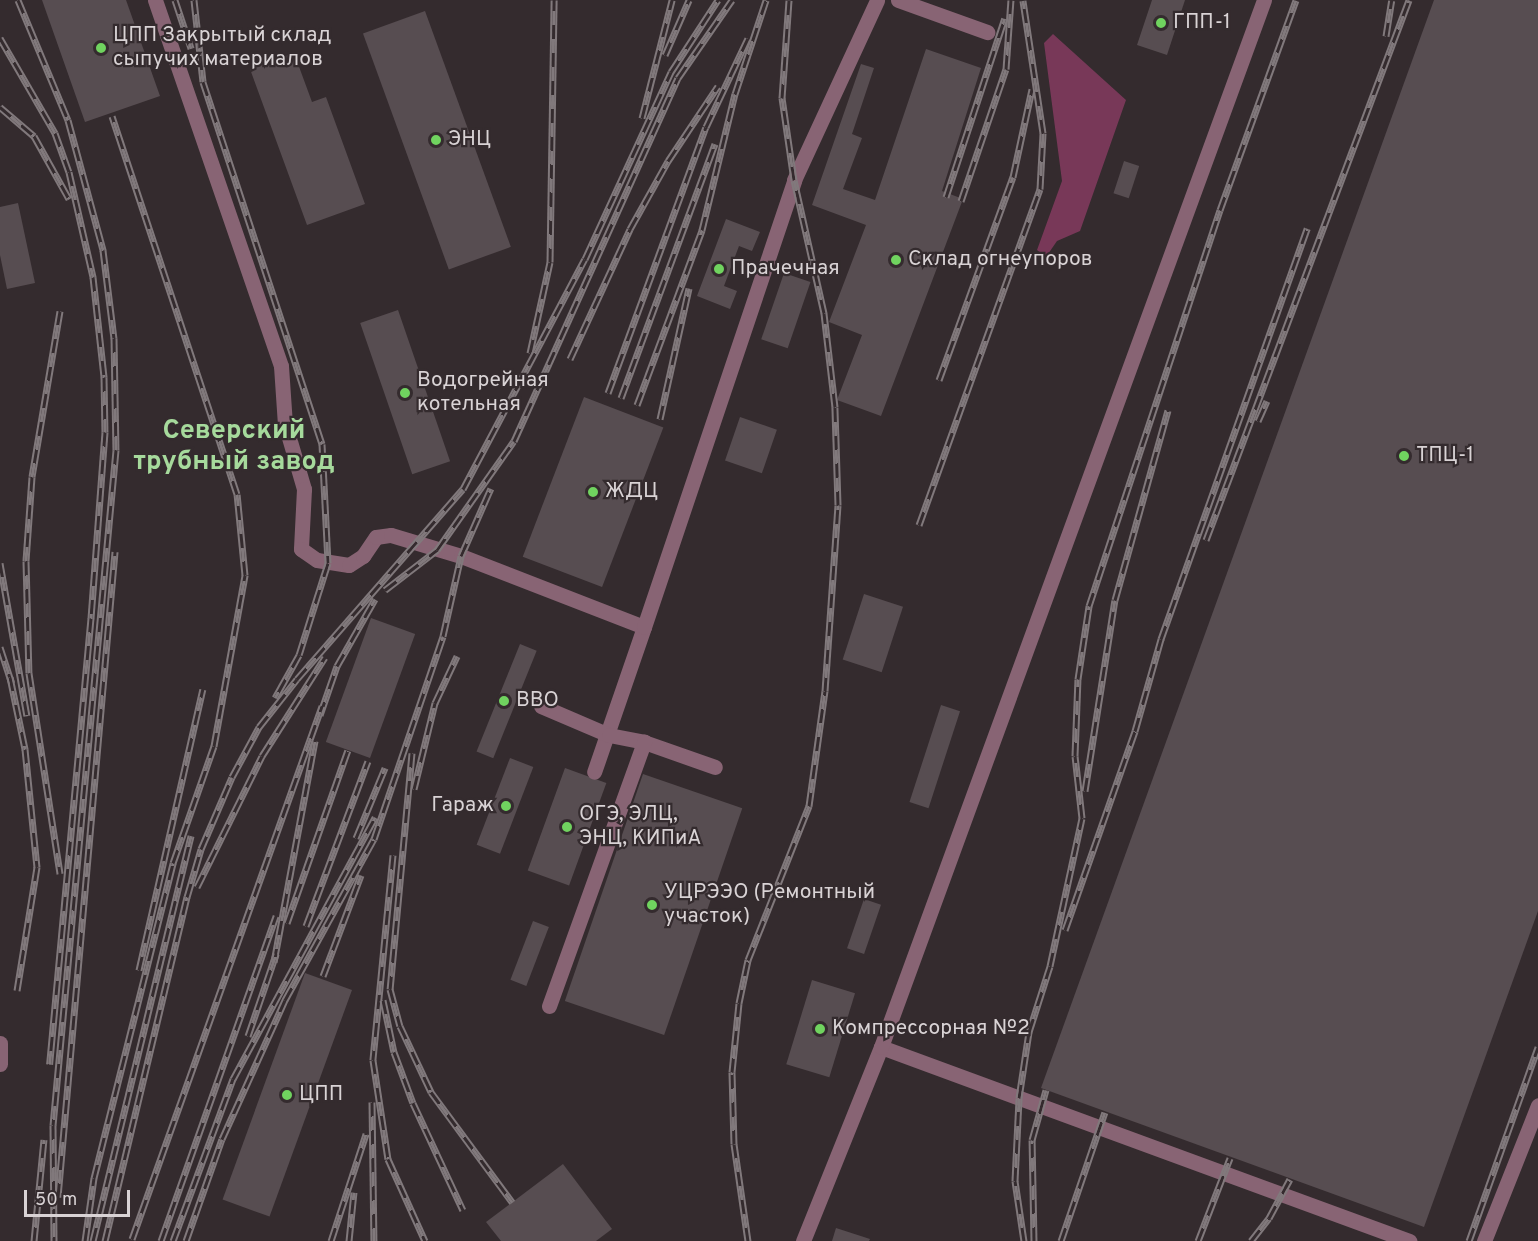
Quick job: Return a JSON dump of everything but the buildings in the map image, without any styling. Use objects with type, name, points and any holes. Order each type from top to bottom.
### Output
[{"type":"street","points":[[155,0],[280,366],[285,424],[304,489],[299,542],[306,556],[349,566],[363,556],[376,537],[392,535],[461,556],[644,627]]},
{"type":"street","points":[[594,772],[609,735],[794,180],[877,0]]},
{"type":"street","points":[[898,0],[987,32]]},
{"type":"street","points":[[804,1241],[881,1047],[1264,0]]},
{"type":"street","points":[[541,706],[609,735],[644,742],[715,767]]},
{"type":"street","points":[[549,1006],[644,742]]},
{"type":"street","points":[[0,1042],[0,1064]]},
{"type":"street","points":[[881,1047],[1408,1241]]},
{"type":"street","points":[[1484,1241],[1538,1105]]},
{"type":"shaded area","points":[[1053,34],[1126,100],[1080,231],[1057,241],[1046,257],[1037,250],[1062,181],[1044,43]]},
{"type":"railway","points":[[18,0],[68,120],[103,250],[114,338],[116,450],[53,1125],[54,1241]]},
{"type":"railway","points":[[175,0],[191,48]]},
{"type":"railway","points":[[194,0],[203,82],[322,444],[328,563],[299,655],[275,698]]},
{"type":"railway","points":[[530,353],[550,262],[554,0]]},
{"type":"railway","points":[[642,118],[672,0]]},
{"type":"railway","points":[[665,55],[689,0]]},
{"type":"railway","points":[[105,1241],[187,897],[201,849],[232,777],[259,727],[297,679],[463,489],[585,259],[671,72],[718,0]]},
{"type":"railway","points":[[385,590],[437,550],[514,441],[678,78],[732,0]]},
{"type":"railway","points":[[637,405],[702,230],[735,94],[766,0]]},
{"type":"railway","points":[[748,1241],[734,1144],[732,1072],[739,1003],[748,960],[809,806],[825,691],[838,505],[835,407],[824,313],[794,180],[782,98],[789,0]]},
{"type":"railway","points":[[961,201],[1006,69],[1011,0]]},
{"type":"railway","points":[[919,525],[1040,189],[1043,133],[1023,0]]},
{"type":"railway","points":[[1024,1241],[1015,1181],[1019,1098],[1029,1032],[1050,966],[1082,818],[1075,756],[1078,679],[1089,606],[1220,210],[1296,0]]},
{"type":"railway","points":[[1386,36],[1392,0]]},
{"type":"railway","points":[[1206,540],[1409,0]]},
{"type":"railway","points":[[946,197],[1005,18]]},
{"type":"railway","points":[[0,38],[55,133],[69,172],[93,277],[104,377],[105,432],[91,618],[50,1064]]},
{"type":"railway","points":[[608,393],[706,127],[748,38]]},
{"type":"railway","points":[[570,359],[630,229],[668,161],[718,86]]},
{"type":"railway","points":[[939,380],[1013,177],[1032,89]]},
{"type":"railway","points":[[0,107],[34,136],[69,199]]},
{"type":"railway","points":[[85,1241],[94,1178],[173,863],[214,746],[245,575],[237,494],[112,116]]},
{"type":"railway","points":[[621,398],[715,144]]},
{"type":"railway","points":[[1065,930],[1135,731],[1161,639],[1307,228]]},
{"type":"railway","points":[[660,419],[689,288]]},
{"type":"railway","points":[[60,311],[32,477],[26,561],[29,673],[60,874]]},
{"type":"railway","points":[[1258,421],[1267,401]]},
{"type":"railway","points":[[1085,791],[1115,600],[1168,410]]},
{"type":"railway","points":[[186,1241],[222,1139],[285,1000],[374,839],[443,636],[461,556],[491,488]]},
{"type":"railway","points":[[58,1197],[115,552]]},
{"type":"railway","points":[[0,563],[27,716]]},
{"type":"railway","points":[[320,715],[337,666],[375,599]]},
{"type":"railway","points":[[0,647],[12,683]]},
{"type":"railway","points":[[414,789],[435,703],[457,656]]},
{"type":"railway","points":[[197,887],[262,756],[325,657]]},
{"type":"railway","points":[[10,677],[25,749],[37,867],[17,990]]},
{"type":"railway","points":[[139,970],[203,689]]},
{"type":"railway","points":[[132,1239],[322,706]]},
{"type":"railway","points":[[274,962],[315,741]]},
{"type":"railway","points":[[287,923],[348,750]]},
{"type":"railway","points":[[412,753],[390,989],[400,1026],[431,1092],[512,1202]]},
{"type":"railway","points":[[306,926],[368,761]]},
{"type":"railway","points":[[356,838],[385,768]]},
{"type":"railway","points":[[173,1241],[233,1079],[375,817]]},
{"type":"railway","points":[[93,1241],[191,836]]},
{"type":"railway","points":[[393,855],[373,1060],[388,1159],[425,1241]]},
{"type":"railway","points":[[323,976],[361,875]]},
{"type":"railway","points":[[161,1241],[276,916]]},
{"type":"railway","points":[[248,1036],[276,954]]},
{"type":"railway","points":[[383,1000],[394,1052],[413,1103],[463,1210]]},
{"type":"railway","points":[[1469,1241],[1538,1047]]},
{"type":"railway","points":[[1034,1241],[1032,1140],[1046,1090]]},
{"type":"railway","points":[[372,1102],[374,1241]]},
{"type":"railway","points":[[1061,1241],[1105,1112]]},
{"type":"railway","points":[[331,1241],[366,1134]]},
{"type":"railway","points":[[34,1241],[44,1139]]},
{"type":"railway","points":[[1198,1241],[1230,1158]]},
{"type":"railway","points":[[1251,1241],[1269,1218],[1290,1179]]},
{"type":"railway","points":[[349,1241],[354,1192]]},
{"type":"place","name":"ГПП-1","points":[[1161,23]]},
{"type":"place","name":"ЦПП Закрытый склад сыпучих материалов","points":[[101,48]]},
{"type":"place","name":"ЭНЦ","points":[[436,140]]},
{"type":"place","name":"Склад огнеупоров","points":[[896,260]]},
{"type":"place","name":"Прачечная","points":[[719,269]]},
{"type":"place","name":"Водогрейная котельная","points":[[405,393]]},
{"type":"place","name":"ТПЦ-1","points":[[1404,456]]},
{"type":"place","name":"ЖДЦ","points":[[593,492]]},
{"type":"place","name":"ВВО","points":[[504,701]]},
{"type":"place","name":"Гараж","points":[[506,806]]},
{"type":"place","name":"ОГЭ, ЭЛЦ, ЭНЦ, КИПиА","points":[[567,827]]},
{"type":"place","name":"УЦРЭЭО (Ремонтный участок)","points":[[652,905]]},
{"type":"place","name":"Компрессорная №2","points":[[820,1029]]},
{"type":"place","name":"ЦПП","points":[[287,1095]]},
{"type":"district","name":"Северский трубный завод","points":[[234,446]]}]
